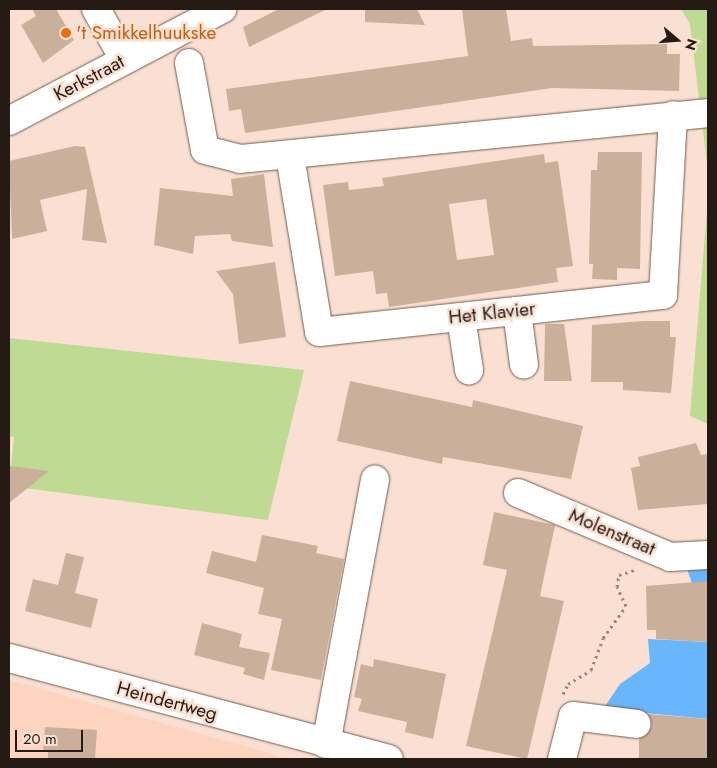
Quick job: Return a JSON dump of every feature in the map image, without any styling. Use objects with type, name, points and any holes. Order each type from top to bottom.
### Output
[{"type":"street","points":[[96,9],[124,59]]},
{"type":"street","name":"Kerkstraat","points":[[9,121],[222,9]]},
{"type":"street","points":[[189,63],[205,150],[240,160],[672,115],[708,113]]},
{"type":"street","name":"Het Klavier","points":[[290,156],[319,332],[517,311],[663,295],[672,115]]},
{"type":"street","points":[[517,311],[524,365]]},
{"type":"street","points":[[461,317],[469,370]]},
{"type":"street","points":[[326,744],[375,478]]},
{"type":"street","name":"Molenstraat","points":[[518,492],[670,557],[708,555]]},
{"type":"street","name":"Heindertweg","points":[[9,658],[326,744],[389,759]]},
{"type":"street","points":[[562,759],[573,716],[637,724]]},
{"type":"path","points":[[560,700],[568,684],[591,670],[604,638],[626,606],[617,587],[619,575],[670,557]]},
{"type":"shaded area","points":[[9,680],[255,749],[288,759],[9,759]]},
{"type":"green space","points":[[681,9],[708,9],[708,172],[690,24]]},
{"type":"green space","points":[[708,198],[708,424],[690,416]]},
{"type":"green space","points":[[9,338],[304,370],[268,520],[9,486],[14,437],[9,436]]},
{"type":"water","points":[[687,569],[708,569],[708,582],[692,583]]},
{"type":"water","points":[[648,639],[708,642],[708,719],[603,709],[620,684],[650,663]]},
{"type":"building","points":[[32,9],[56,9],[74,40],[43,63],[21,25],[36,16]]},
{"type":"building","points":[[279,9],[327,9],[249,47],[243,27]]},
{"type":"building","points":[[365,9],[417,9],[425,25],[365,22]]},
{"type":"building","points":[[462,9],[506,9],[511,41],[532,38],[533,46],[667,44],[667,54],[680,54],[679,91],[552,88],[245,133],[241,109],[229,111],[226,89],[468,56]]},
{"type":"building","points":[[75,146],[85,147],[107,243],[82,240],[87,189],[40,200],[47,231],[12,239],[9,161]]},
{"type":"building","points":[[598,152],[642,152],[640,269],[617,268],[617,280],[592,279],[593,264],[589,264],[591,170],[597,170]]},
{"type":"building","points":[[544,154],[545,163],[558,161],[573,266],[556,268],[558,282],[389,307],[387,293],[376,294],[373,271],[335,276],[323,185],[348,182],[349,190],[384,186],[382,178]],"holes":[[[486,199],[494,255],[457,260],[449,204]]]},
{"type":"building","points":[[264,174],[273,247],[232,241],[230,234],[195,236],[193,254],[154,245],[160,188],[233,196],[231,179]]},
{"type":"building","points":[[275,262],[286,337],[239,344],[233,294],[216,271]]},
{"type":"building","points":[[670,321],[670,337],[676,337],[671,393],[623,390],[623,382],[591,382],[592,325]]},
{"type":"building","points":[[545,324],[564,324],[572,381],[544,381]]},
{"type":"building","points":[[350,381],[472,407],[473,400],[583,426],[571,479],[443,457],[442,464],[337,441]]},
{"type":"building","points":[[696,443],[701,455],[708,454],[708,504],[638,510],[631,468],[640,466],[638,457]]},
{"type":"building","points":[[9,466],[49,471],[9,503]]},
{"type":"building","points":[[494,512],[555,525],[540,596],[564,601],[527,759],[466,746],[507,570],[483,565]]},
{"type":"building","points":[[262,535],[318,546],[316,553],[344,559],[321,680],[271,670],[282,619],[258,614],[264,588],[206,573],[212,551],[256,562]]},
{"type":"building","points":[[66,553],[84,557],[75,593],[98,599],[91,628],[25,611],[33,579],[58,585]]},
{"type":"building","points":[[708,581],[708,642],[656,639],[656,630],[647,630],[646,586]]},
{"type":"building","points":[[202,623],[242,634],[239,647],[270,653],[264,680],[243,674],[245,668],[194,655]]},
{"type":"building","points":[[374,659],[446,674],[433,739],[405,732],[407,722],[358,711],[362,699],[354,697],[361,664],[373,667]]},
{"type":"building","points":[[648,714],[708,719],[708,759],[639,759],[639,739],[652,726]]},
{"type":"building","points":[[45,727],[97,730],[95,759],[48,759],[48,752],[43,752]]},
{"type":"place","name":"'t Smikkelhuukske","points":[[66,33]]}]
